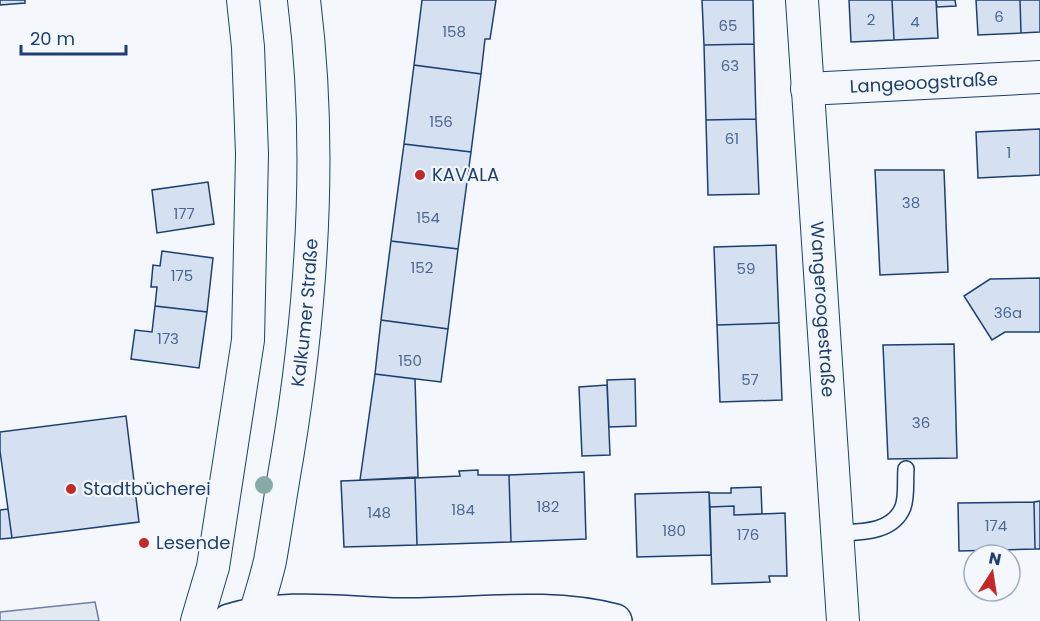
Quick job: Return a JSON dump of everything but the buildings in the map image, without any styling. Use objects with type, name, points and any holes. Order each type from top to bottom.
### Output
[{"type":"main road","points":[[246,619],[317,611],[402,615],[537,611],[615,621]]},
{"type":"street","points":[[197,621],[213,567],[248,340],[252,154],[248,47],[243,0]]},
{"type":"street","name":"Kalkumer Straße","points":[[246,619],[269,564],[295,410],[313,227],[312,77],[304,0]]},
{"type":"street","name":"Wangeroogestraße","points":[[802,0],[843,621]]},
{"type":"street","name":"Langeoogstraße","points":[[807,89],[1040,77]]},
{"type":"lane","points":[[837,533],[874,531],[893,521],[904,506],[906,469]]},
{"type":"shaded area","points":[[95,602],[99,621],[0,621],[0,612]]},
{"type":"place","name":"KAVALA","points":[[420,175]]},
{"type":"place","name":"Stadtbücherei","points":[[71,489]]},
{"type":"place","name":"Lesende","points":[[144,543]]}]
